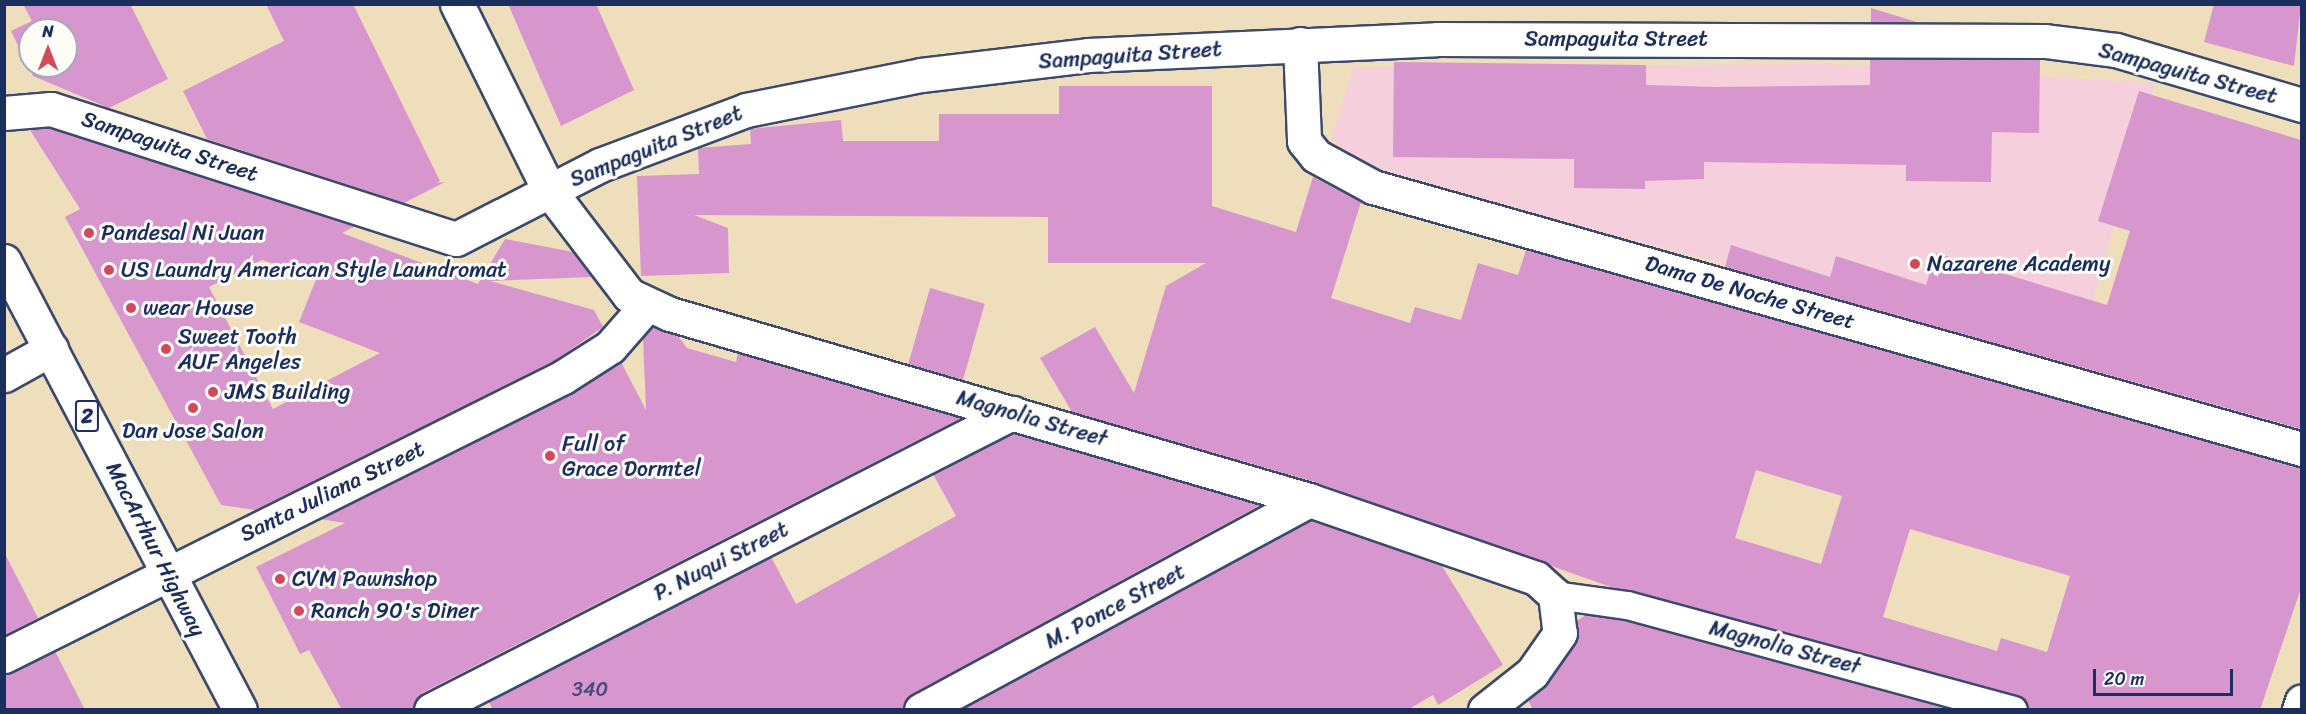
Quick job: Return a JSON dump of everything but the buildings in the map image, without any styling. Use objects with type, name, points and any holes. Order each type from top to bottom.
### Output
[{"type":"main road","name":"Magnolia Street","points":[[457,4],[549,190],[615,282],[646,306],[1309,500],[1517,570],[1555,595]]},
{"type":"main road","name":"Sampaguita Street","points":[[4,113],[51,109],[456,238],[490,226],[549,190],[685,131],[827,91],[1088,56],[1300,44],[2045,41],[2116,50],[2301,105]]},
{"type":"main road","name":"Dama De Noche Street","points":[[1300,44],[1304,141],[1316,156],[1373,187],[2301,448]]},
{"type":"main road","name":"MacArthur Highway","points":[[4,261],[240,710]]},
{"type":"main road","name":"Santa Juliana Street","points":[[4,656],[168,572],[564,377],[610,347],[646,306]]},
{"type":"main road","points":[[4,375],[51,350]]},
{"type":"main road","name":"P. Nuqui Street","points":[[431,710],[1012,413]]},
{"type":"main road","name":"M. Ponce Street","points":[[921,710],[1309,500]]},
{"type":"main road","points":[[1501,706],[1548,657],[1560,633],[1555,595]]},
{"type":"main road","points":[[2299,710],[2301,701]]},
{"type":"lane","name":"Magnolia Street","points":[[1555,595],[1628,605],[2013,710]]},
{"type":"shaded area","name":"Nazarene Academy","points":[[1826,64],[2155,83],[2078,352],[1376,176],[1331,138],[1354,67]]},
{"type":"place","name":"Pandesal Ni Juan","points":[[89,233]]},
{"type":"place","name":"Nazarene Academy","points":[[1915,264]]},
{"type":"place","name":"US Laundry American Style Laundromat","points":[[109,270]]},
{"type":"place","name":"wear House","points":[[131,308]]},
{"type":"place","name":"Sweet Tooth AUF Angeles","points":[[166,349]]},
{"type":"place","name":"JMS Building","points":[[213,392]]},
{"type":"place","name":"Dan Jose Salon","points":[[193,408]]},
{"type":"place","name":"Full of Grace Dormtel","points":[[550,456]]},
{"type":"place","name":"CVM Pawnshop","points":[[280,579]]},
{"type":"place","name":"Ranch 90's Diner","points":[[299,611]]}]
